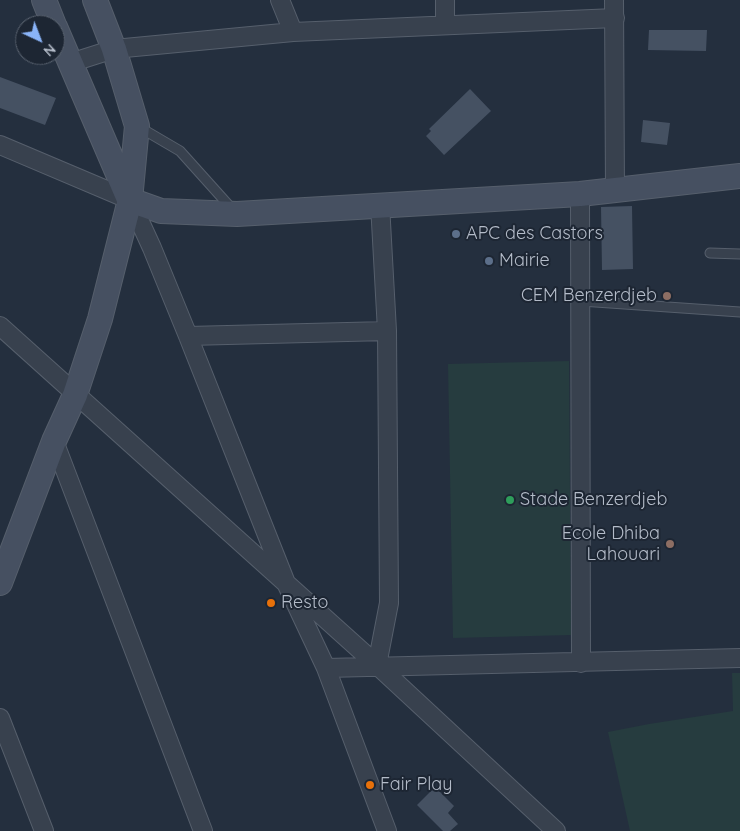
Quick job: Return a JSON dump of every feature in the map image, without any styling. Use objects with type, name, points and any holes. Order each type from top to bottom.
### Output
[{"type":"main road","points":[[44,0],[50,15]]},
{"type":"main road","points":[[0,583],[54,441],[75,395],[100,319],[130,200],[136,126],[114,48],[96,0]]},
{"type":"main road","points":[[65,51],[130,200],[161,211],[237,214],[380,204],[580,194],[740,176]]},
{"type":"street","points":[[280,0],[293,32]]},
{"type":"street","points":[[445,0],[446,25]]},
{"type":"street","points":[[614,0],[614,191]]},
{"type":"street","points":[[70,63],[114,48],[293,32],[615,18]]},
{"type":"street","points":[[0,144],[130,200],[188,336],[286,583],[326,668],[387,831]]},
{"type":"street","points":[[580,194],[581,663]]},
{"type":"street","points":[[377,665],[389,604],[387,331],[380,204]]},
{"type":"street","points":[[0,326],[377,665],[556,831]]},
{"type":"street","points":[[188,336],[387,331]]},
{"type":"street","points":[[54,441],[204,831]]},
{"type":"street","points":[[326,668],[377,665],[581,663],[740,658]]},
{"type":"street","points":[[0,718],[44,831]]},
{"type":"lane","points":[[136,126],[180,151],[237,214]]},
{"type":"lane","points":[[710,253],[740,254]]},
{"type":"lane","points":[[581,301],[740,312]]},
{"type":"green space","name":"Stade Benzerdjeb","points":[[569,361],[571,635],[453,638],[448,364]]},
{"type":"green space","points":[[732,673],[740,673],[740,831],[630,831],[608,732],[733,711]]},
{"type":"building","points":[[649,30],[707,30],[706,51],[648,50]]},
{"type":"building","points":[[0,77],[56,98],[45,125],[0,108]]},
{"type":"building","points":[[470,89],[491,111],[444,155],[426,136],[431,131],[429,129]]},
{"type":"building","points":[[643,120],[670,123],[667,145],[641,142]]},
{"type":"building","points":[[632,206],[633,269],[602,270],[601,207]]},
{"type":"building","points":[[435,787],[454,806],[448,813],[458,824],[450,831],[443,831],[417,805]]},
{"type":"place","name":"APC des Castors","points":[[456,234]]},
{"type":"place","name":"Mairie","points":[[489,261]]},
{"type":"place","name":"CEM Benzerdjeb","points":[[667,296]]},
{"type":"place","name":"Stade Benzerdjeb","points":[[510,500]]},
{"type":"place","name":"Ecole Dhiba Lahouari","points":[[670,544]]},
{"type":"place","name":"Resto","points":[[271,603]]},
{"type":"place","name":"Fair Play","points":[[370,785]]}]
